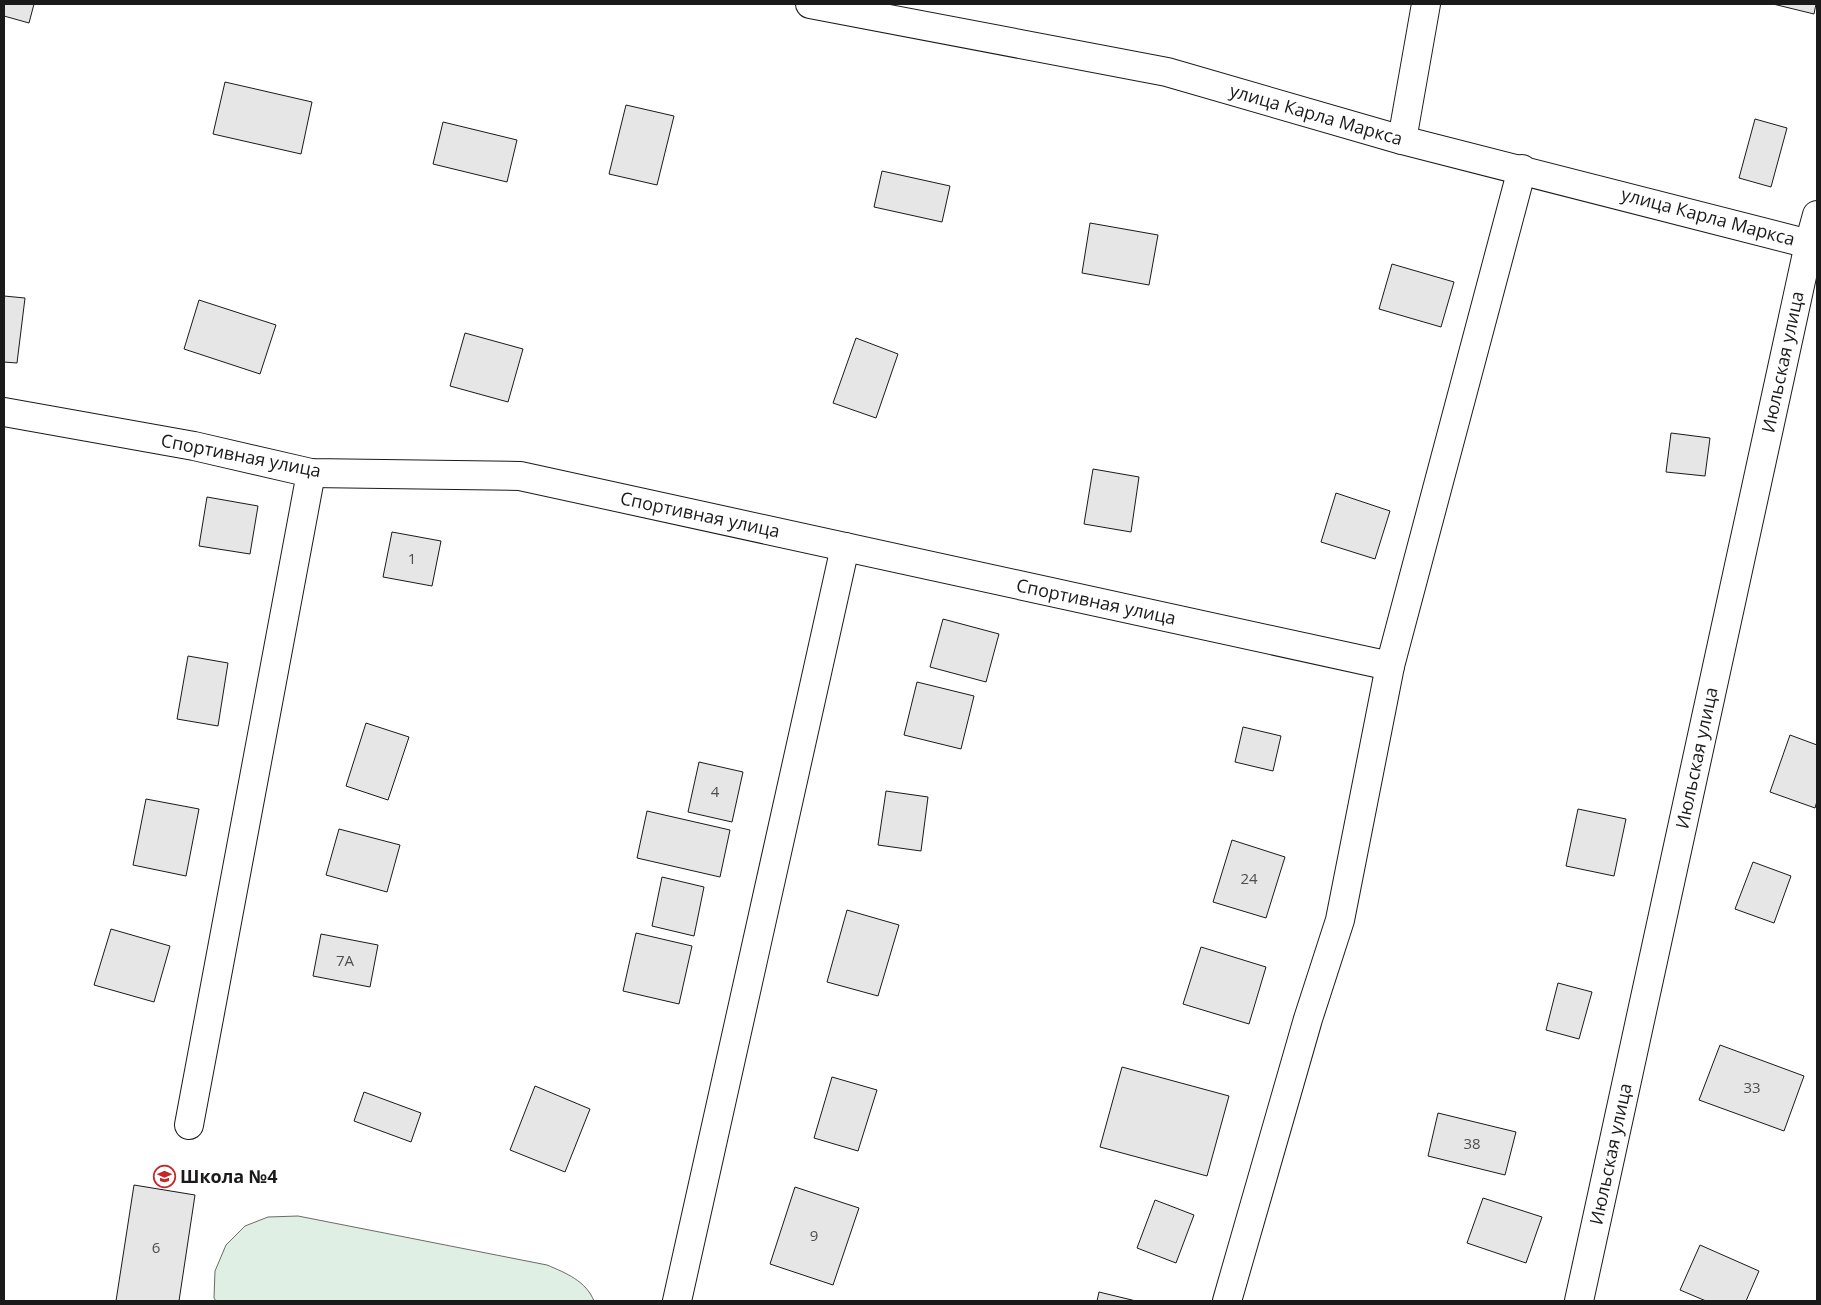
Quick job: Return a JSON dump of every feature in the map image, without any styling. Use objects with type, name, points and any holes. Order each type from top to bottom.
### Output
[{"type":"street","name":"улица Карла Маркса","points":[[810,4],[1167,72],[1402,140],[1522,169],[1813,245]]},
{"type":"street","points":[[1402,140],[1426,4]]},
{"type":"street","points":[[1227,1301],[1308,1019],[1340,920],[1390,666],[1522,169]]},
{"type":"street","name":"Июльская улица","points":[[1579,1301],[1813,245],[1817,215]]},
{"type":"street","name":"Спортивная улица","points":[[4,412],[194,446],[311,473],[520,476],[1390,666]]},
{"type":"street","points":[[189,1125],[311,473]]},
{"type":"street","points":[[676,1301],[846,547]]},
{"type":"green space","points":[[298,1216],[547,1265],[575,1278],[586,1288],[594,1301],[216,1301],[214,1298],[215,1271],[226,1245],[245,1226],[268,1217]]},
{"type":"building","points":[[4,4],[34,4],[29,23],[4,16]]},
{"type":"building","points":[[1773,4],[1816,4],[1814,14]]},
{"type":"building","points":[[225,82],[312,102],[301,154],[213,134]]},
{"type":"building","points":[[626,105],[674,116],[657,185],[609,174]]},
{"type":"building","points":[[1755,119],[1787,128],[1771,187],[1739,178]]},
{"type":"building","points":[[443,122],[517,140],[507,182],[433,164]]},
{"type":"building","points":[[882,171],[950,186],[942,222],[874,207]]},
{"type":"building","points":[[1090,223],[1158,235],[1149,285],[1082,273]]},
{"type":"building","points":[[1392,264],[1454,282],[1441,327],[1379,309]]},
{"type":"building","points":[[4,296],[25,298],[17,363],[4,362]]},
{"type":"building","points":[[199,300],[276,325],[260,374],[184,349]]},
{"type":"building","points":[[465,333],[523,349],[508,402],[450,386]]},
{"type":"building","points":[[856,338],[898,354],[876,418],[833,403]]},
{"type":"building","points":[[1671,433],[1710,438],[1705,476],[1666,472]]},
{"type":"building","points":[[1093,469],[1139,477],[1131,532],[1084,524]]},
{"type":"building","points":[[1336,493],[1390,511],[1375,559],[1321,542]]},
{"type":"building","points":[[207,497],[258,506],[250,554],[199,546]]},
{"type":"building","points":[[392,532],[441,541],[432,586],[383,577]]},
{"type":"building","points":[[943,619],[999,634],[986,682],[930,667]]},
{"type":"building","points":[[188,656],[228,663],[218,726],[177,719]]},
{"type":"building","points":[[917,682],[974,696],[961,749],[904,735]]},
{"type":"building","points":[[366,723],[409,737],[388,800],[346,786]]},
{"type":"building","points":[[1243,727],[1281,736],[1273,771],[1235,762]]},
{"type":"building","points":[[1790,735],[1817,745],[1817,801],[1815,808],[1770,792]]},
{"type":"building","points":[[699,762],[743,772],[732,822],[688,812]]},
{"type":"building","points":[[886,791],[928,797],[921,851],[878,845]]},
{"type":"building","points":[[146,799],[199,809],[186,876],[133,865]]},
{"type":"building","points":[[1578,809],[1626,819],[1614,876],[1566,866]]},
{"type":"building","points":[[647,811],[730,830],[720,877],[637,858]]},
{"type":"building","points":[[339,829],[400,845],[387,892],[326,875]]},
{"type":"building","points":[[1232,840],[1285,857],[1266,918],[1213,902]]},
{"type":"building","points":[[1753,862],[1791,876],[1774,923],[1735,909]]},
{"type":"building","points":[[662,877],[704,887],[694,936],[652,926]]},
{"type":"building","points":[[847,910],[899,925],[878,996],[827,982]]},
{"type":"building","points":[[111,929],[170,946],[154,1002],[94,985]]},
{"type":"building","points":[[636,933],[692,946],[679,1004],[623,991]]},
{"type":"building","points":[[321,934],[378,945],[370,987],[313,976]]},
{"type":"building","points":[[1201,947],[1266,967],[1249,1024],[1183,1004]]},
{"type":"building","points":[[1558,983],[1592,992],[1579,1039],[1546,1030]]},
{"type":"building","points":[[1720,1045],[1804,1076],[1784,1131],[1699,1100]]},
{"type":"building","points":[[1122,1067],[1229,1096],[1207,1176],[1100,1147]]},
{"type":"building","points":[[832,1077],[877,1090],[858,1151],[814,1138]]},
{"type":"building","points":[[535,1086],[590,1109],[565,1172],[510,1150]]},
{"type":"building","points":[[364,1092],[421,1113],[411,1142],[354,1121]]},
{"type":"building","points":[[1438,1113],[1516,1132],[1505,1175],[1428,1156]]},
{"type":"building","name":"Школа №4","points":[[134,1185],[195,1195],[179,1301],[116,1301]]},
{"type":"building","points":[[795,1187],[859,1208],[833,1285],[770,1264]]},
{"type":"building","points":[[1483,1198],[1542,1217],[1526,1263],[1467,1243]]},
{"type":"building","points":[[1155,1200],[1194,1215],[1176,1263],[1137,1248]]},
{"type":"building","points":[[1700,1245],[1759,1271],[1746,1301],[1706,1301],[1680,1290]]},
{"type":"building","points":[[1099,1292],[1136,1301],[1097,1301]]},
{"type":"place","name":"Школа №4","points":[[164,1177]]}]
